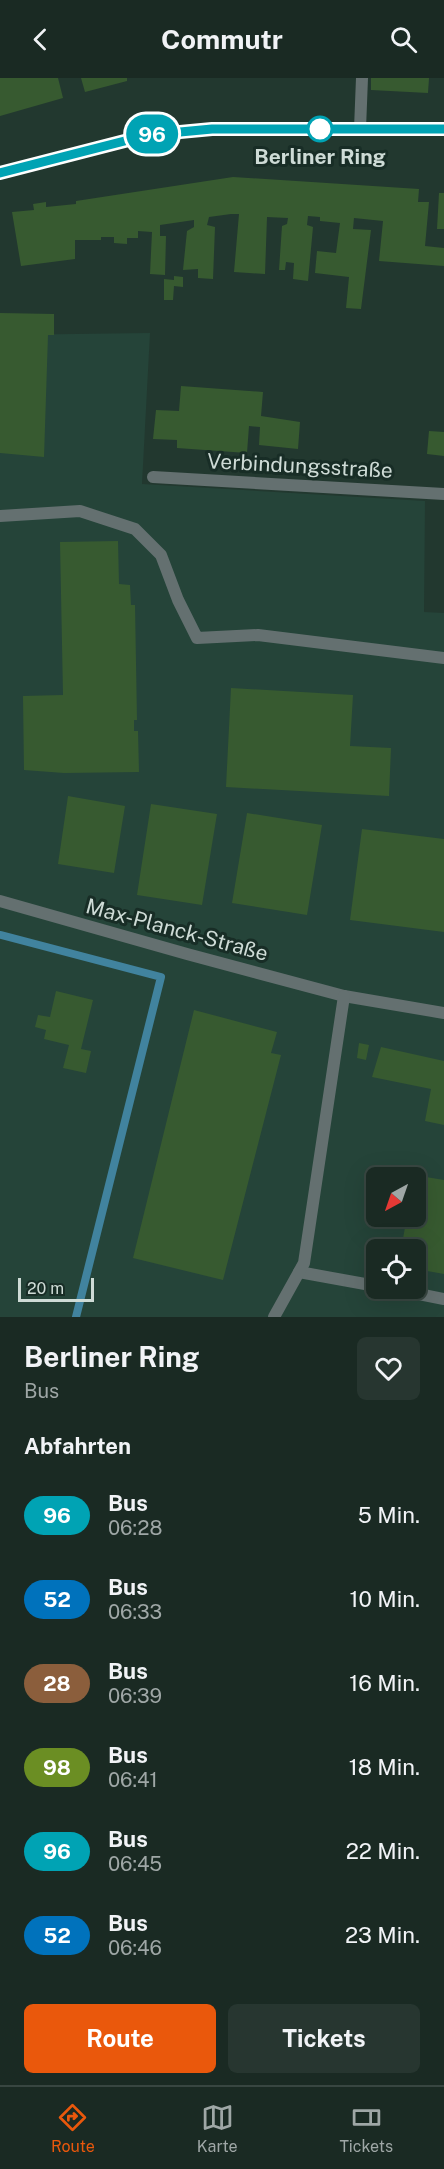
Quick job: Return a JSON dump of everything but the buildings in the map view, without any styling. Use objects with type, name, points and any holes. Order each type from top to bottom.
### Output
[{"type":"street","points":[[360,129],[362,78]]},
{"type":"street","points":[[0,173],[148,135],[212,129],[444,129]]},
{"type":"street","name":"Verbindungsstraße","points":[[153,477],[444,494]]},
{"type":"street","points":[[0,516],[80,511],[135,529],[161,555],[178,600],[197,638],[258,635],[444,658]]},
{"type":"street","name":"Max-Planck-Straße","points":[[0,901],[344,996],[444,1013]]},
{"type":"street","points":[[274,1317],[304,1263],[344,996]]},
{"type":"street","points":[[299,1272],[366,1284]]},
{"type":"street","points":[[426,1295],[444,1299]]},
{"type":"shaded area","points":[[150,333],[142,484],[425,501],[424,612],[444,613],[444,1317],[0,1317],[0,335]]},
{"type":"waterway","points":[[1,935],[161,977],[76,1317]]},
{"type":"bus line","name":"96","points":[[0,173],[148,135],[212,129],[444,129]]},
{"type":"place","name":"Berliner Ring","points":[[320,129]]}]
